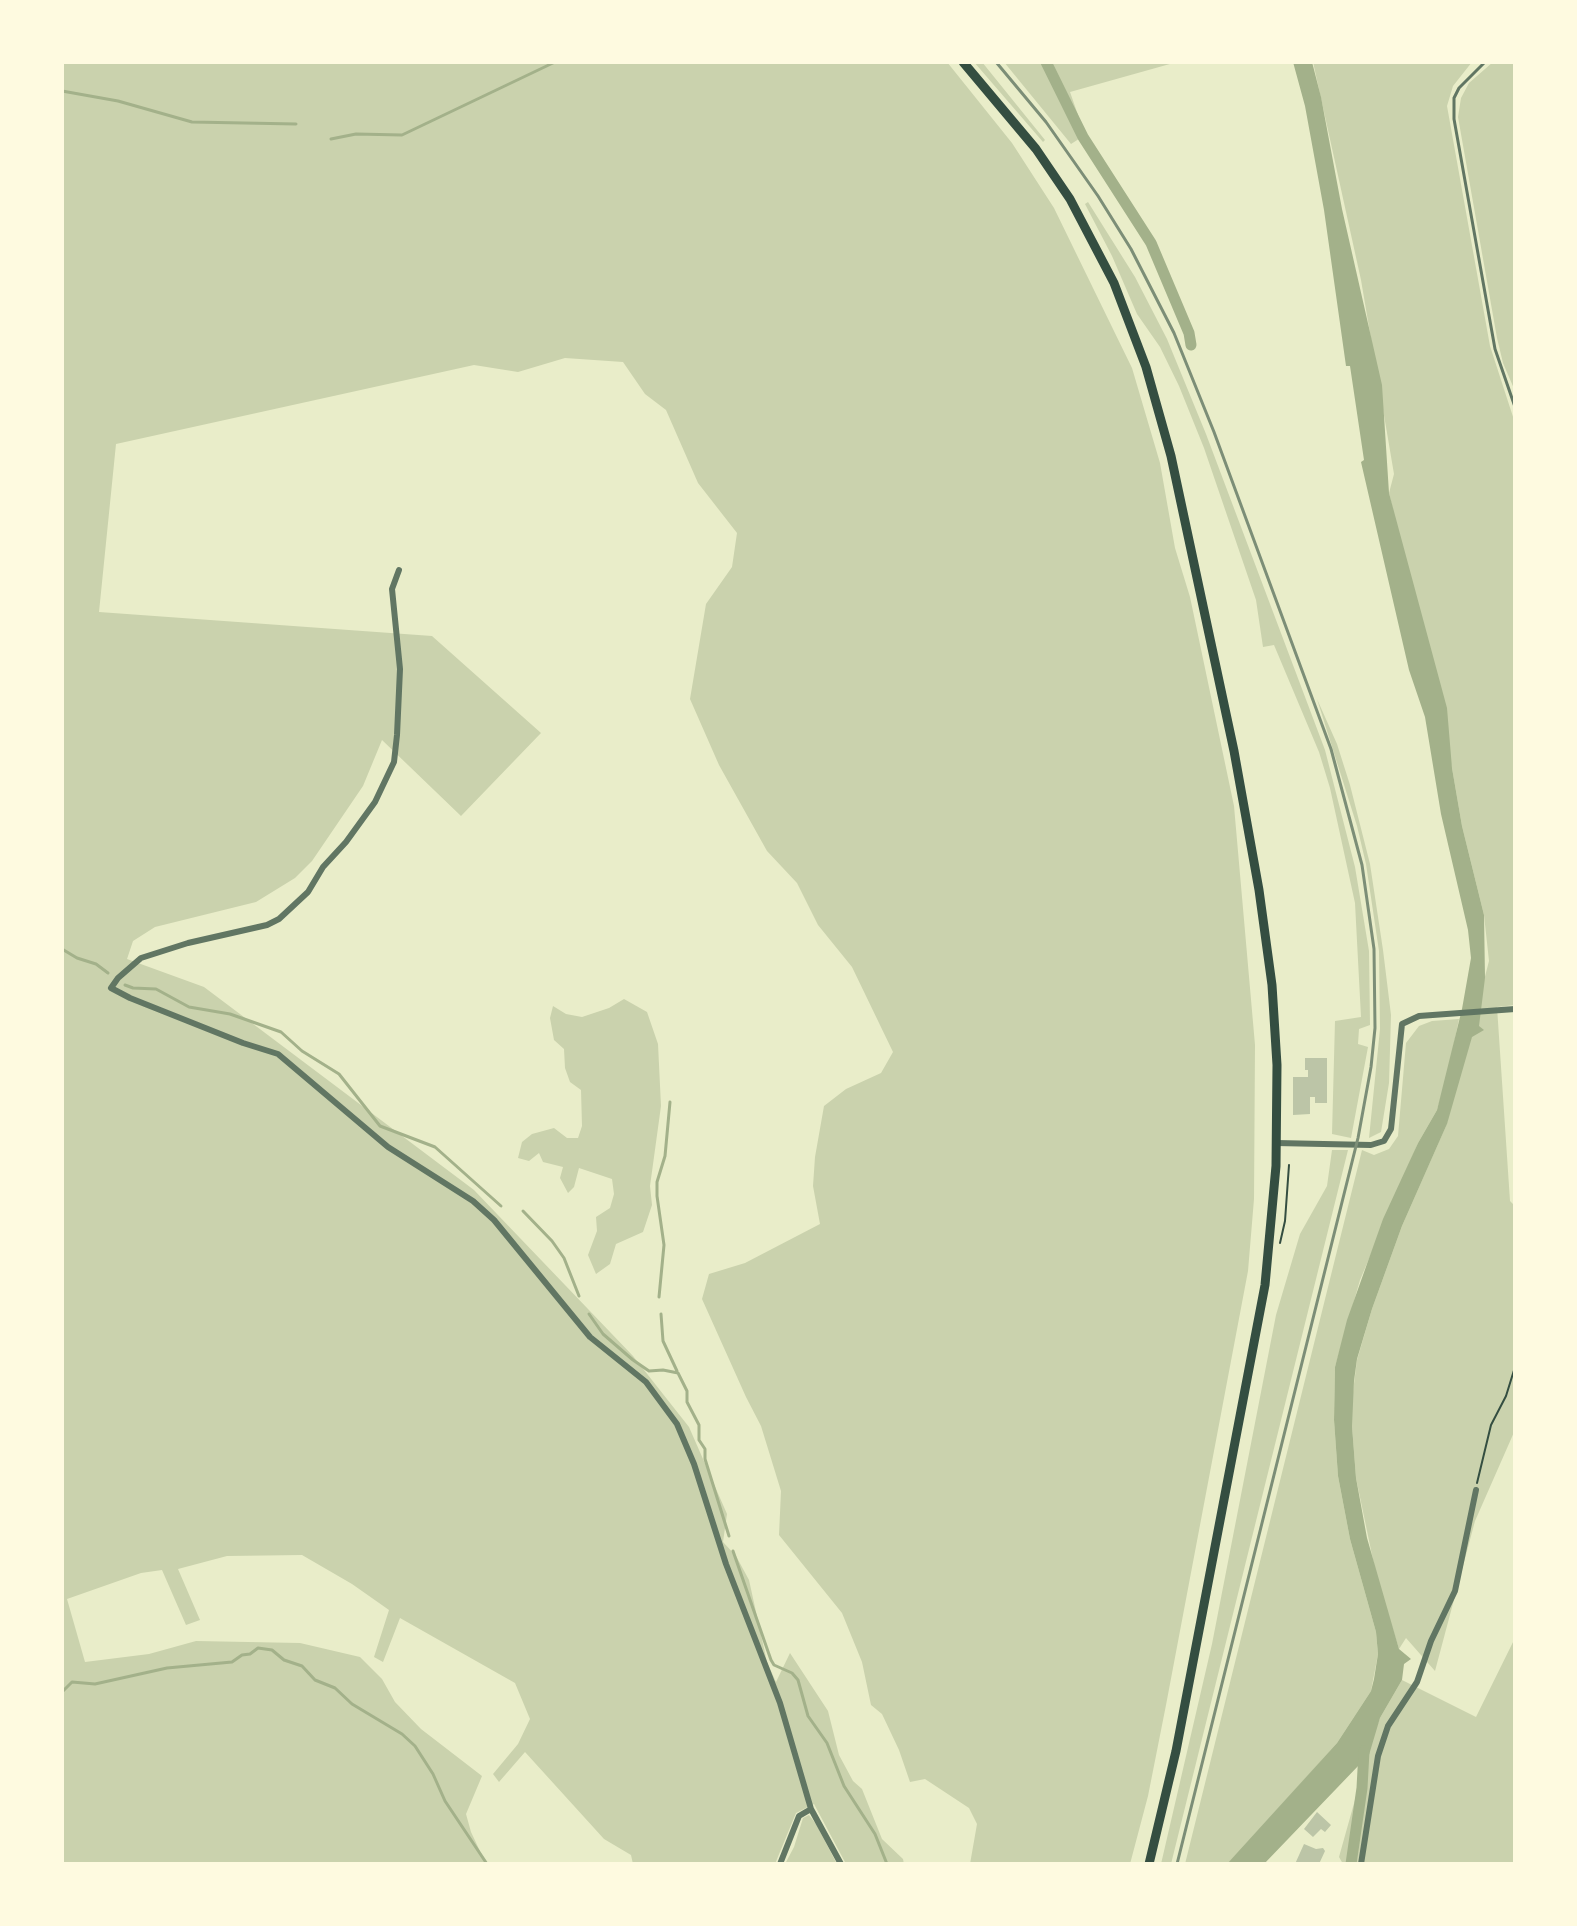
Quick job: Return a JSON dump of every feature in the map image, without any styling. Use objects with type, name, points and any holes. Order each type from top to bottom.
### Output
[{"type":"main road","points":[[963,62],[1036,149],[1070,199],[1114,283],[1146,367],[1174,470],[1250,830],[1272,985],[1277,1065],[1270,1239],[1255,1342],[1178,1738],[1149,1864]]},
{"type":"street","points":[[399,570],[392,589],[400,669],[397,735],[394,762],[375,802],[323,867],[308,892],[279,919],[267,925],[188,943],[141,958],[111,988],[243,1043],[278,1054],[388,1147],[473,1201],[494,1220],[590,1337],[646,1382],[677,1424],[694,1464],[726,1564],[780,1703],[811,1809],[841,1864]]},
{"type":"street","points":[[1276,1143],[1371,1145],[1384,1141],[1391,1129],[1402,1024],[1411,1018],[1515,1009]]},
{"type":"street","points":[[1361,1864],[1378,1756],[1388,1726],[1417,1682],[1431,1641],[1455,1591],[1476,1490]]},
{"type":"street","points":[[780,1864],[799,1816],[811,1809]]},
{"type":"lane","points":[[1483,63],[1459,88],[1454,98],[1454,119],[1495,349],[1515,407]]},
{"type":"path","points":[[1476,1490],[1491,1425],[1506,1396],[1515,1367]]},
{"type":"shaded area","points":[[62,62],[947,62],[1012,143],[1054,208],[1132,368],[1160,463],[1175,548],[1190,597],[1234,806],[1255,1045],[1254,1199],[1248,1271],[1148,1796],[1130,1864],[970,1864],[977,1824],[969,1808],[925,1779],[910,1782],[882,1714],[871,1705],[862,1662],[842,1613],[779,1535],[781,1491],[761,1426],[702,1299],[709,1274],[745,1263],[820,1224],[813,1186],[824,1106],[846,1089],[881,1073],[893,1052],[852,967],[818,925],[797,883],[767,851],[719,765],[690,699],[706,604],[732,567],[737,533],[698,483],[666,410],[645,394],[623,362],[565,358],[518,372],[474,365],[116,444],[99,612],[432,636],[541,733],[461,816],[382,740],[363,786],[312,861],[295,878],[256,902],[155,927],[133,941],[127,959],[204,987],[474,1190],[633,1356],[689,1427],[727,1514],[723,1542],[736,1556],[749,1580],[767,1662],[776,1682],[790,1653],[828,1711],[839,1755],[853,1781],[862,1789],[882,1839],[903,1859],[904,1864],[846,1864],[814,1804],[796,1813],[775,1864],[633,1864],[631,1855],[604,1839],[525,1752],[499,1782],[493,1774],[518,1744],[530,1719],[515,1683],[400,1618],[383,1662],[374,1657],[389,1610],[302,1555],[227,1556],[178,1569],[200,1620],[186,1625],[162,1570],[141,1573],[67,1599],[85,1662],[149,1654],[196,1641],[300,1643],[360,1657],[382,1679],[395,1702],[421,1729],[482,1776],[466,1814],[486,1864],[62,1864]]},
{"type":"shaded area","points":[[974,62],[982,62],[1045,140],[1043,142]]},
{"type":"shaded area","points":[[1004,62],[1177,62],[1070,92],[1085,135],[1071,144]]},
{"type":"shaded area","points":[[1293,62],[1312,62],[1321,97],[1342,209],[1382,385],[1389,493],[1447,708],[1452,768],[1462,826],[1484,915],[1485,978],[1479,1026],[1484,1030],[1472,1037],[1447,1124],[1402,1226],[1372,1309],[1357,1359],[1354,1381],[1352,1426],[1356,1478],[1367,1538],[1399,1649],[1411,1659],[1404,1664],[1402,1680],[1380,1718],[1366,1765],[1360,1764],[1264,1864],[1227,1864],[1337,1743],[1371,1691],[1378,1654],[1376,1632],[1350,1539],[1338,1476],[1334,1420],[1335,1367],[1347,1320],[1383,1219],[1437,1110],[1471,958],[1468,930],[1441,814],[1425,717],[1409,670],[1361,462],[1364,460],[1350,366],[1346,366],[1324,210],[1305,106]]},
{"type":"shaded area","points":[[1313,62],[1472,62],[1453,86],[1447,106],[1490,346],[1515,423],[1515,1005],[1497,1007],[1510,1201],[1515,1206],[1515,1430],[1475,1521],[1435,1671],[1406,1638],[1399,1649],[1377,1579],[1356,1478],[1352,1400],[1357,1360],[1372,1309],[1402,1226],[1446,1126],[1489,961],[1484,915],[1389,493],[1394,474],[1361,280]]},
{"type":"shaded area","points":[[1493,62],[1515,62],[1515,391],[1497,338],[1458,117],[1461,98],[1469,83]]},
{"type":"shaded area","points":[[1088,202],[1135,277],[1167,339],[1325,750],[1355,867],[1369,951],[1370,1025],[1359,1029],[1358,1044],[1368,1047],[1351,1138],[1332,1134],[1335,1021],[1361,1017],[1355,903],[1330,788],[1319,752],[1274,645],[1263,647],[1256,600],[1204,448],[1179,386],[1160,347],[1137,314],[1085,204]]},
{"type":"shaded area","points":[[1317,699],[1337,744],[1370,864],[1391,1015],[1389,1083],[1381,1132],[1369,1138],[1380,1029],[1379,951],[1357,826]]},
{"type":"shaded area","points":[[624,999],[647,1012],[658,1044],[661,1106],[650,1186],[652,1205],[643,1232],[616,1244],[610,1264],[596,1274],[588,1255],[597,1231],[596,1217],[610,1208],[614,1194],[612,1179],[579,1168],[574,1187],[568,1193],[560,1178],[563,1167],[543,1162],[539,1153],[529,1161],[518,1158],[522,1142],[532,1134],[554,1128],[567,1138],[578,1138],[582,1126],[581,1090],[570,1082],[565,1068],[564,1049],[554,1040],[550,1018],[553,1006],[566,1014],[582,1017]]},
{"type":"shaded area","points":[[1459,1019],[1437,1110],[1418,1143],[1360,1280],[1335,1367],[1334,1420],[1338,1476],[1350,1539],[1376,1632],[1378,1654],[1371,1691],[1337,1743],[1236,1856],[1227,1864],[1185,1864],[1362,1150],[1374,1155],[1389,1149],[1398,1136],[1406,1043],[1419,1026],[1432,1021]]},
{"type":"shaded area","points":[[1332,1150],[1348,1150],[1171,1864],[1161,1864],[1212,1644],[1276,1315],[1300,1234],[1327,1186]]},
{"type":"shaded area","points":[[1515,1638],[1515,1864],[1343,1864],[1339,1857],[1372,1739],[1402,1680],[1476,1717]]},
{"type":"shaded area","points":[[809,1815],[837,1864],[785,1864],[803,1818]]},
{"type":"building","points":[[1305,1058],[1327,1058],[1327,1103],[1315,1103],[1315,1097],[1310,1097],[1310,1114],[1293,1115],[1293,1077],[1308,1077]]},
{"type":"building","points":[[1317,1812],[1331,1825],[1325,1832],[1321,1829],[1313,1837],[1304,1829]]},
{"type":"building","points":[[1304,1844],[1316,1849],[1323,1848],[1325,1851],[1319,1864],[1295,1864]]},
{"type":"waterway","points":[[331,139],[356,134],[402,135],[555,62]]},
{"type":"waterway","points":[[1046,62],[1083,137],[1151,243],[1189,333],[1191,345]]},
{"type":"waterway","points":[[62,91],[118,101],[192,122],[296,124]]},
{"type":"waterway","points":[[62,949],[96,964],[108,973]]},
{"type":"waterway","points":[[125,985],[156,989],[189,1007],[230,1014],[281,1032],[302,1051],[339,1074],[380,1126],[435,1147],[501,1206]]},
{"type":"waterway","points":[[659,1297],[664,1245],[657,1182],[665,1156],[670,1102]]},
{"type":"waterway","points":[[523,1211],[564,1258],[579,1296]]},
{"type":"waterway","points":[[589,1314],[603,1334],[649,1371],[678,1373],[687,1391],[687,1402],[699,1425],[699,1440],[705,1449],[705,1459],[729,1536]]},
{"type":"waterway","points":[[661,1314],[663,1341],[677,1371]]},
{"type":"waterway","points":[[733,1551],[771,1660],[798,1680],[808,1716],[827,1743],[844,1786],[875,1834],[887,1864]]},
{"type":"waterway","points":[[62,1692],[72,1682],[95,1684],[167,1668],[232,1662],[258,1648],[272,1650],[284,1660],[302,1666],[315,1680],[335,1688],[352,1704],[402,1734],[415,1746],[445,1801],[487,1864]]},
{"type":"waterway","points":[[1351,1864],[1364,1751]]},
{"type":"railway","points":[[996,62],[1046,122],[1098,196],[1131,249],[1174,333],[1214,432],[1331,749],[1362,865],[1374,949],[1375,1028],[1358,1138],[1177,1864]]}]
